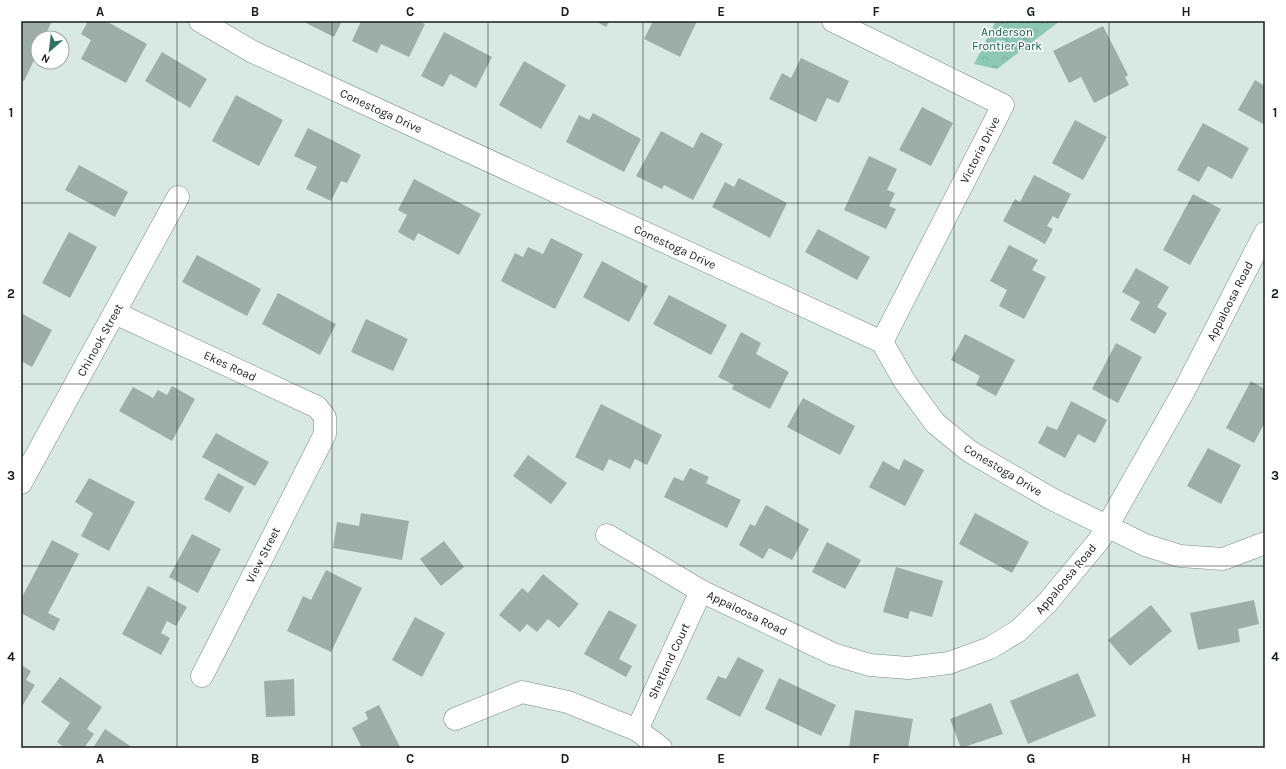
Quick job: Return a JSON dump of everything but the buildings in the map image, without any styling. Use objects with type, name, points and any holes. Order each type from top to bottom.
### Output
[{"type":"street","name":"Conestoga Drive","points":[[200,21],[253,52],[882,342],[904,382],[935,423],[969,451],[1050,498],[1145,545],[1180,556],[1223,559],[1265,543]]},
{"type":"street","name":"Victoria Drive","points":[[841,23],[1003,105],[882,342]]},
{"type":"street","name":"Chinook Street","points":[[21,483],[178,196]]},
{"type":"street","name":"Appaloosa Road","points":[[607,535],[701,591],[832,654],[870,665],[908,668],[949,663],[990,648],[1018,631],[1048,602],[1100,539],[1185,389],[1265,233]]},
{"type":"street","name":"Ekes Road","points":[[115,313],[317,407],[326,417],[325,434]]},
{"type":"street","name":"View Street","points":[[202,676],[325,434]]},
{"type":"street","name":"Shetland Court","points":[[637,730],[701,591]]},
{"type":"street","points":[[455,719],[522,692],[568,702],[637,730],[661,748]]},
{"type":"green space","name":"Anderson Frontier Park","points":[[996,21],[1060,21],[997,69],[974,64]]}]
